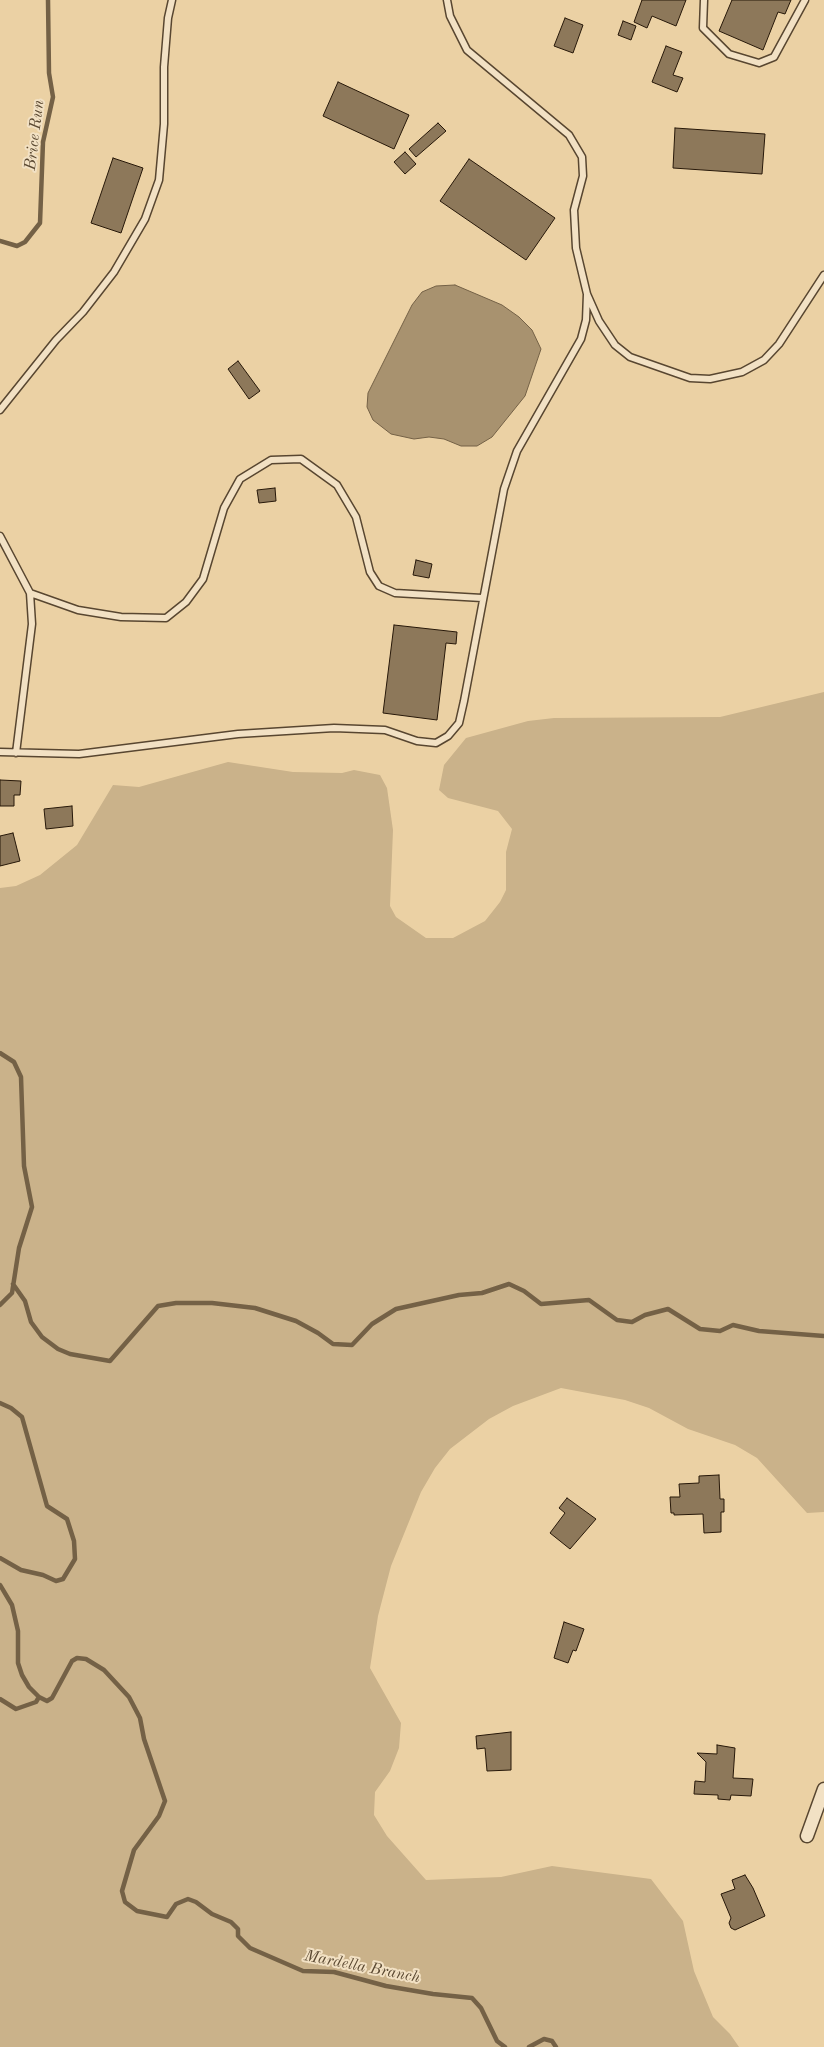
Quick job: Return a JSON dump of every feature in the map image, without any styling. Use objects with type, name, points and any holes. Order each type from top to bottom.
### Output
[{"type":"street","points":[[806,1836],[824,1789]]},
{"type":"lane","points":[[0,410],[56,340],[83,312],[114,272],[145,219],[159,180],[164,124],[167,38],[172,0]]},
{"type":"lane","points":[[447,0],[450,16],[467,50],[569,135],[582,157],[583,176],[574,210],[576,248],[588,294],[599,321],[615,345],[630,357],[690,378],[710,379],[742,372],[764,360],[796,321],[824,275]]},
{"type":"lane","points":[[704,0],[703,28],[729,54],[759,63],[774,57],[805,0]]},
{"type":"lane","points":[[0,752],[79,754],[238,734],[334,728],[385,730],[417,741],[436,743],[448,736],[459,723],[504,488],[517,452],[581,338],[586,320],[588,294]]},
{"type":"lane","points":[[30,592],[78,610],[120,617],[166,618],[186,602],[203,579],[224,508],[240,479],[271,460],[301,460],[338,485],[356,517],[370,572],[379,586],[395,593],[482,598]]},
{"type":"lane","points":[[0,536],[30,592],[32,624],[16,753]]},
{"type":"shaded area","points":[[455,285],[502,305],[519,317],[532,330],[541,349],[525,396],[492,437],[477,446],[461,446],[444,439],[429,437],[414,439],[391,434],[373,420],[367,407],[368,393],[412,305],[422,292],[436,286]]},
{"type":"shaded area","points":[[824,692],[824,1512],[807,1513],[757,1458],[735,1445],[688,1429],[649,1408],[625,1400],[561,1388],[513,1406],[489,1419],[450,1449],[435,1468],[421,1492],[391,1566],[378,1616],[370,1668],[401,1723],[399,1748],[390,1771],[375,1792],[374,1815],[387,1836],[426,1880],[501,1877],[552,1866],[651,1879],[683,1921],[694,1971],[713,2017],[730,2034],[739,2047],[0,2047],[0,888],[16,886],[40,875],[77,845],[113,785],[139,787],[228,762],[293,772],[342,773],[354,770],[380,775],[387,788],[393,830],[390,906],[396,917],[426,938],[453,938],[485,921],[500,902],[506,890],[506,852],[512,829],[498,811],[448,798],[439,790],[444,765],[466,738],[528,721],[554,718],[720,717]]},
{"type":"building","points":[[642,0],[686,0],[676,26],[652,16],[647,28],[634,22]]},
{"type":"building","points":[[732,0],[791,0],[785,14],[778,12],[763,50],[719,31]]},
{"type":"building","points":[[565,18],[583,25],[573,53],[554,46]]},
{"type":"building","points":[[623,21],[636,26],[631,40],[618,35]]},
{"type":"building","points":[[666,46],[682,52],[673,75],[683,78],[677,92],[652,82]]},
{"type":"building","points":[[338,82],[409,115],[394,149],[323,116]]},
{"type":"building","points":[[438,123],[446,131],[416,157],[409,149]]},
{"type":"building","points":[[675,128],[765,134],[762,174],[673,168]]},
{"type":"building","points":[[405,152],[416,164],[405,174],[394,162]]},
{"type":"building","points":[[113,158],[143,168],[121,233],[91,223]]},
{"type":"building","points":[[469,159],[555,218],[526,260],[440,201]]},
{"type":"building","points":[[238,361],[260,391],[249,399],[228,369]]},
{"type":"building","points":[[275,488],[276,501],[259,503],[257,490]]},
{"type":"building","points":[[416,560],[432,564],[429,578],[413,575]]},
{"type":"building","points":[[394,625],[457,632],[456,644],[446,643],[437,720],[383,713]]},
{"type":"building","points":[[0,780],[21,781],[20,795],[14,795],[14,806],[0,806]]},
{"type":"building","points":[[72,806],[73,826],[46,829],[44,809]]},
{"type":"building","points":[[13,833],[20,861],[0,866],[0,836]]},
{"type":"building","points":[[719,1475],[720,1499],[724,1499],[724,1512],[721,1512],[721,1532],[704,1533],[703,1514],[674,1515],[674,1513],[671,1513],[670,1497],[680,1497],[679,1484],[699,1483],[699,1476]]},
{"type":"building","points":[[567,1498],[596,1519],[570,1549],[550,1533],[565,1513],[559,1508]]},
{"type":"building","points":[[564,1622],[584,1629],[576,1651],[573,1650],[568,1663],[554,1658]]},
{"type":"building","points":[[511,1732],[511,1770],[487,1771],[485,1748],[477,1749],[476,1736]]},
{"type":"building","points":[[717,1745],[735,1748],[733,1778],[753,1779],[751,1796],[731,1795],[730,1800],[718,1799],[718,1795],[694,1794],[695,1781],[705,1782],[706,1762],[697,1753],[717,1754]]},
{"type":"building","points":[[745,1875],[765,1916],[735,1930],[731,1928],[729,1923],[731,1918],[721,1894],[735,1889],[732,1880]]},
{"type":"waterway","name":"Brice Run","points":[[0,241],[17,246],[25,242],[40,223],[43,142],[53,97],[49,73],[48,0]]},
{"type":"waterway","name":"Mardella Branch","points":[[0,1053],[14,1062],[21,1077],[24,1166],[32,1207],[19,1248],[12,1293],[0,1305]]},
{"type":"waterway","points":[[13,1284],[25,1301],[31,1322],[42,1337],[58,1349],[70,1354],[110,1361],[158,1306],[176,1303],[212,1303],[255,1308],[296,1321],[333,1344],[352,1345],[372,1324],[396,1309],[459,1295],[482,1293],[509,1284],[524,1291],[541,1304],[589,1300],[617,1320],[632,1322],[645,1315],[668,1309],[700,1329],[720,1331],[733,1325],[759,1331],[824,1336]]},
{"type":"waterway","name":"Mardella Branch","points":[[0,1403],[11,1408],[22,1417],[47,1506],[67,1519],[74,1541],[75,1559],[63,1579],[56,1581],[43,1575],[21,1570],[0,1558]]},
{"type":"waterway","name":"Mardella Branch","points":[[0,1585],[12,1605],[18,1631],[18,1663],[22,1675],[29,1687],[39,1697],[47,1701],[52,1698],[72,1661],[77,1658],[86,1659],[104,1670],[129,1697],[140,1718],[144,1739],[165,1801],[159,1816],[134,1850],[122,1891],[125,1902],[137,1911],[167,1917],[176,1904],[188,1899],[196,1902],[212,1914],[231,1922],[238,1929],[238,1936],[250,1948],[303,1971],[334,1972],[386,1986],[472,1998],[481,2008],[497,2041],[505,2047]]},
{"type":"waterway","points":[[0,1699],[16,1709],[36,1702],[39,1697]]},
{"type":"waterway","name":"Mardella Branch","points":[[529,2047],[544,2039],[552,2041],[556,2047]]}]
